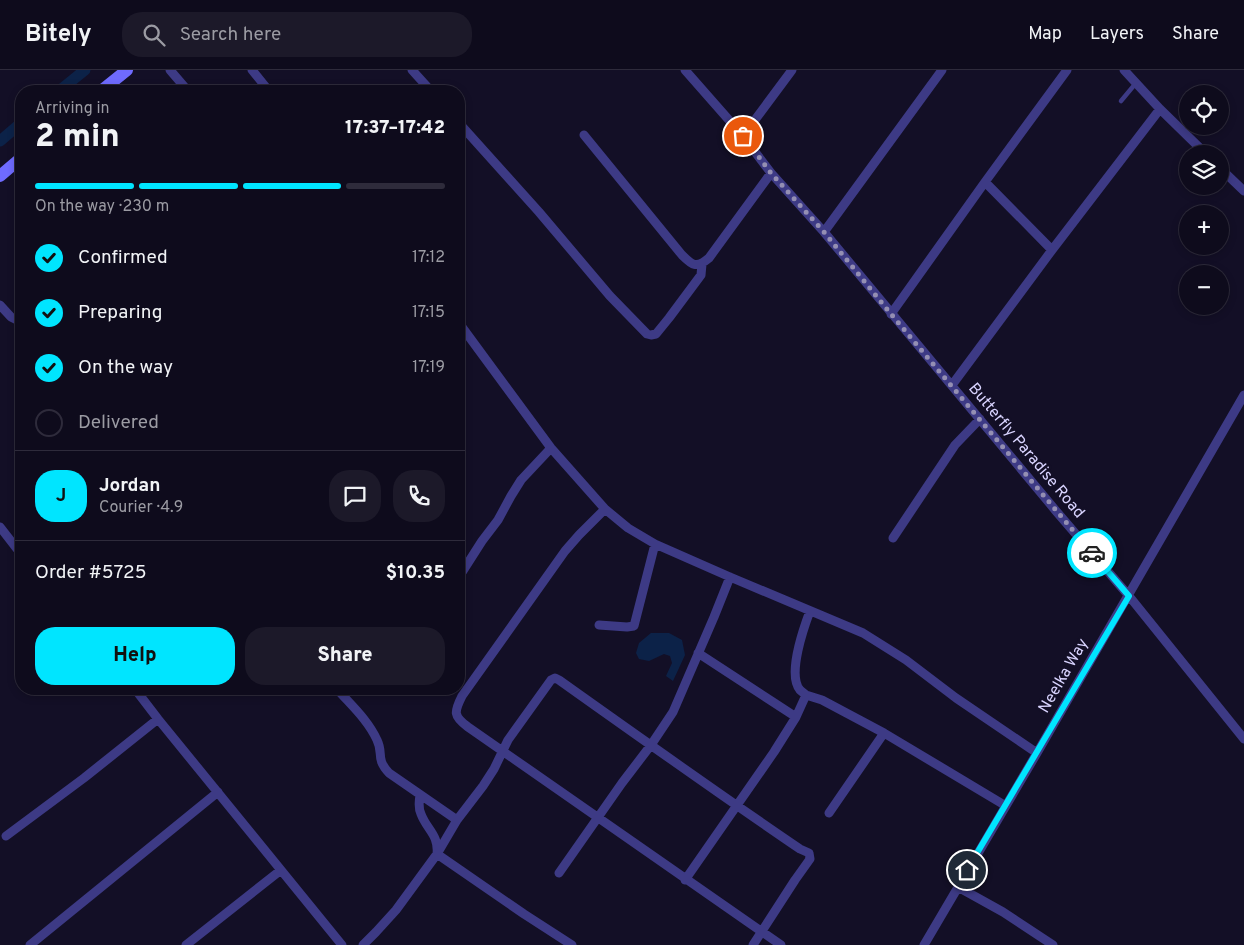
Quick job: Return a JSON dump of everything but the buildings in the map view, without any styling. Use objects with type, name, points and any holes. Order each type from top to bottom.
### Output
[{"type":"main road","points":[[109,85],[127,70]]},
{"type":"main road","points":[[0,176],[15,163]]},
{"type":"street","points":[[170,70],[183,85]]},
{"type":"street","points":[[252,70],[264,85]]},
{"type":"street","points":[[412,70],[426,85]]},
{"type":"street","name":"Butterfly Paradise Road","points":[[685,70],[743,136],[771,173],[824,232],[1129,596],[1244,739]]},
{"type":"street","points":[[692,78],[698,70]]},
{"type":"street","points":[[743,136],[792,70]]},
{"type":"street","points":[[824,232],[942,70]]},
{"type":"street","points":[[891,314],[1067,70]]},
{"type":"street","points":[[1124,70],[1197,145]]},
{"type":"street","points":[[952,385],[1160,109]]},
{"type":"street","points":[[465,130],[610,296],[647,334],[656,334],[669,318],[701,275],[702,264]]},
{"type":"street","points":[[584,135],[682,255],[689,262],[696,265],[702,264],[709,258],[771,173]]},
{"type":"street","points":[[1229,177],[1244,191]]},
{"type":"street","points":[[985,182],[1052,250]]},
{"type":"street","points":[[0,305],[15,319]]},
{"type":"street","points":[[465,331],[551,448],[605,509],[628,528],[655,544],[863,633],[906,660],[956,698],[1037,753]]},
{"type":"street","name":"Neelka Way","points":[[924,945],[1129,596],[1244,395]]},
{"type":"street","points":[[893,538],[955,445],[980,419]]},
{"type":"street","points":[[465,568],[495,525],[522,480],[551,448]]},
{"type":"street","points":[[465,692],[554,565],[578,535],[605,509]]},
{"type":"street","points":[[0,527],[15,546]]},
{"type":"street","points":[[600,625],[634,626],[655,544]]},
{"type":"street","points":[[559,873],[673,712],[730,577]]},
{"type":"street","points":[[810,610],[798,647],[796,662],[797,684],[800,690],[806,695],[822,700],[884,733],[1006,806]]},
{"type":"street","points":[[698,653],[796,717]]},
{"type":"street","points":[[362,945],[396,910],[437,854],[457,820],[494,769],[508,740],[520,722],[551,680],[555,678],[809,854],[810,859],[753,945]]},
{"type":"street","points":[[140,695],[341,945]]},
{"type":"street","points":[[342,695],[369,726],[378,743],[382,766],[388,773],[457,820]]},
{"type":"street","points":[[463,695],[455,712],[460,722],[781,945]]},
{"type":"street","points":[[686,880],[774,752],[796,717],[806,695]]},
{"type":"street","points":[[6,836],[84,778],[158,719]]},
{"type":"street","points":[[829,813],[884,733]]},
{"type":"street","points":[[34,944],[218,792]]},
{"type":"street","points":[[420,795],[421,815],[437,842],[437,854]]},
{"type":"street","points":[[437,854],[572,945]]},
{"type":"street","points":[[186,945],[281,870]]},
{"type":"street","points":[[958,887],[1003,912],[1053,945]]},
{"type":"lane","points":[[1121,101],[1136,83]]},
{"type":"water","points":[[651,633],[669,633],[682,640],[685,655],[673,681],[666,676],[672,663],[670,656],[664,654],[649,661],[639,659],[636,653],[639,643]]},
{"type":"waterway","points":[[66,85],[85,70]]},
{"type":"waterway","points":[[0,141],[15,128]]},
{"type":"way so far","points":[[743,136],[771,173],[824,232],[1092,553]]},
{"type":"route","points":[[967,870],[1129,596],[1092,553]]}]
